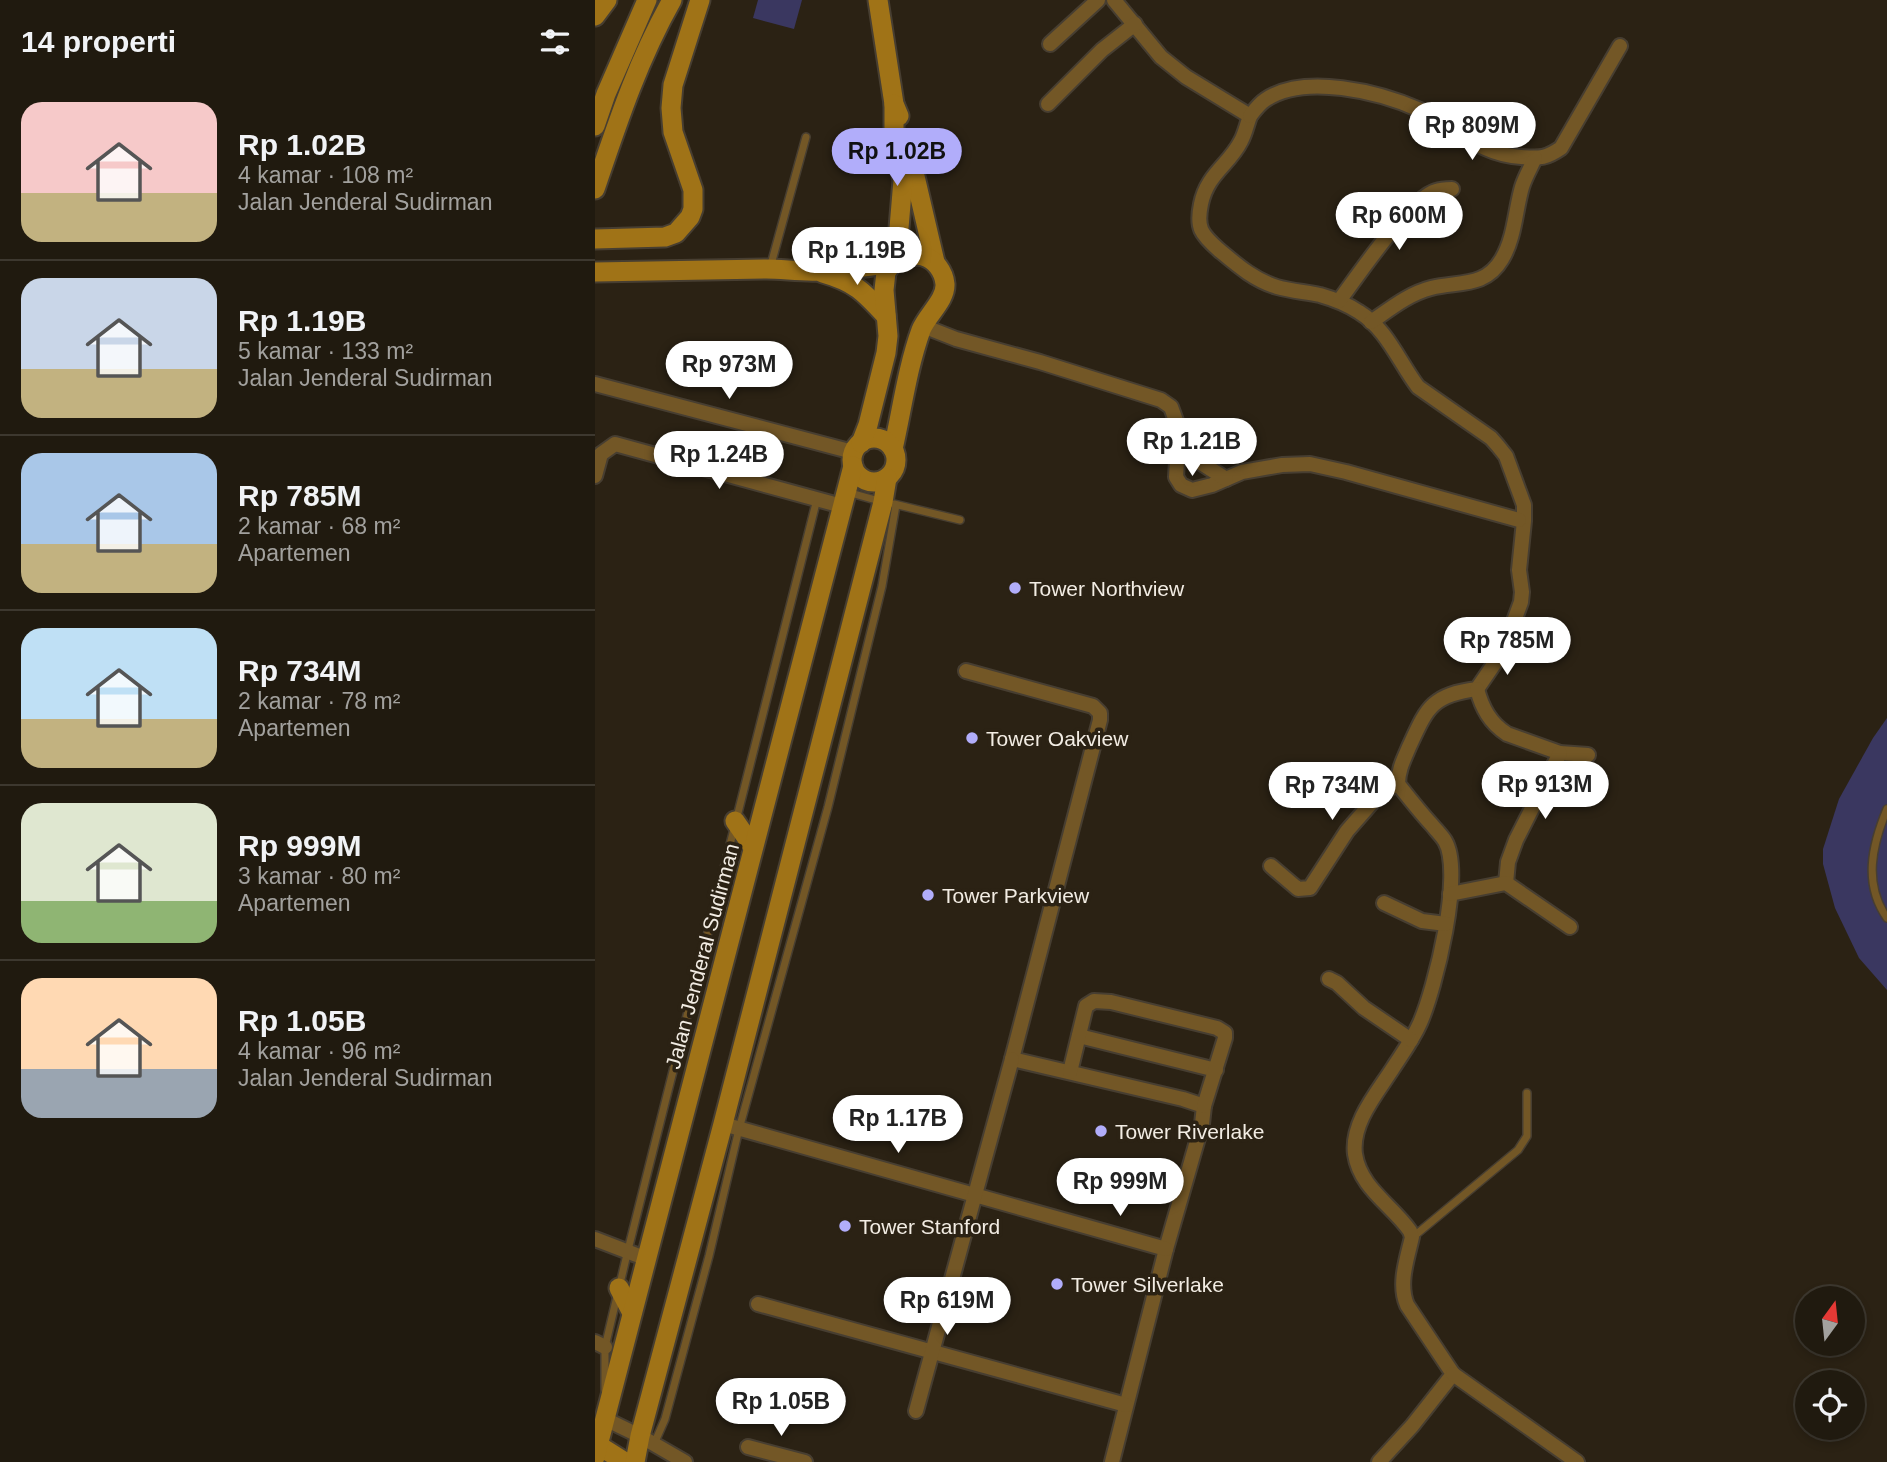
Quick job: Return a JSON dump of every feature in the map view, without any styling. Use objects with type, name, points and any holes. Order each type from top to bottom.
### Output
[{"type":"street","points":[[595,16],[607,0]]},
{"type":"street","points":[[595,126],[647,0]]},
{"type":"street","points":[[595,189],[625,101],[655,30],[672,0]]},
{"type":"street","points":[[595,239],[665,237],[676,233],[690,217],[693,191],[673,131],[671,108],[673,85],[700,0]]},
{"type":"street","points":[[878,0],[894,104],[906,138],[935,262],[943,274],[945,284],[943,296],[929,314],[912,358],[893,449]]},
{"type":"street","points":[[1050,44],[1098,0]]},
{"type":"street","points":[[1114,0],[1161,57],[1187,77],[1250,116]]},
{"type":"street","points":[[1048,104],[1102,50],[1135,24]]},
{"type":"street","points":[[1577,1462],[1454,1374],[1406,1305],[1403,1296],[1402,1283],[1412,1237],[1405,1223],[1360,1172],[1355,1153],[1357,1134],[1364,1114],[1420,1022],[1442,951],[1450,894],[1450,855],[1446,842],[1398,784],[1400,766],[1430,706],[1453,693],[1477,689],[1503,651],[1521,602],[1519,570],[1524,505],[1506,456],[1498,446],[1491,438],[1418,387],[1387,337],[1361,313],[1339,301],[1279,288],[1255,277],[1238,267],[1207,240],[1199,228],[1201,202],[1212,176],[1242,141],[1250,116],[1264,101],[1279,94],[1327,86],[1358,90],[1391,98],[1423,111],[1488,151],[1506,156],[1548,157],[1561,148],[1620,46]]},
{"type":"street","name":"Jalan Jenderal Sudirman","points":[[596,1449],[844,499],[856,454],[868,425],[886,353],[884,290],[886,272],[893,262],[898,240],[902,180],[894,139],[894,104]]},
{"type":"street","points":[[1371,322],[1406,298],[1431,288],[1487,278],[1502,260],[1512,237],[1523,185],[1535,158]]},
{"type":"street","points":[[1339,301],[1416,203],[1435,191],[1452,189]]},
{"type":"street","points":[[595,272],[770,269],[815,271],[893,262],[913,255],[935,262]]},
{"type":"street","points":[[815,271],[844,279],[865,293],[887,320]]},
{"type":"street","points":[[923,326],[956,339],[1161,400],[1171,407],[1179,429],[1177,477],[1181,485],[1192,490],[1242,471],[1310,464],[1518,520]]},
{"type":"street","points":[[595,384],[856,454]]},
{"type":"street","points":[[869,439],[887,442],[893,449],[896,460],[894,470],[887,478],[877,482],[867,481],[858,475],[856,454],[869,439]]},
{"type":"street","points":[[595,476],[601,454],[615,444],[817,499],[844,499]]},
{"type":"street","points":[[1178,448],[1226,479]]},
{"type":"street","points":[[635,1462],[647,1440],[731,1126],[889,503],[887,478]]},
{"type":"street","points":[[916,1411],[1012,1059],[1100,720],[1100,713],[1093,706],[966,671]]},
{"type":"street","points":[[1477,689],[1487,716],[1499,729],[1519,739],[1560,752],[1588,755]]},
{"type":"street","points":[[1506,883],[1508,862],[1516,840],[1560,752]]},
{"type":"street","points":[[1271,866],[1298,889],[1310,888],[1347,831],[1381,792],[1398,784]]},
{"type":"street","points":[[735,821],[754,847]]},
{"type":"street","points":[[1450,894],[1506,883],[1570,927]]},
{"type":"street","points":[[1384,902],[1422,921],[1446,924]]},
{"type":"street","points":[[1329,979],[1364,1008],[1411,1040]]},
{"type":"street","points":[[1070,1072],[1086,1006],[1094,1000],[1217,1028],[1225,1033],[1226,1038],[1204,1107],[1202,1124],[1166,1249],[1112,1462]]},
{"type":"street","points":[[1079,1036],[1216,1070]]},
{"type":"street","points":[[1012,1059],[1204,1107]]},
{"type":"street","points":[[731,1126],[1166,1249]]},
{"type":"street","points":[[595,1239],[647,1259]]},
{"type":"street","points":[[619,1288],[632,1313]]},
{"type":"street","points":[[758,1304],[1126,1405]]},
{"type":"street","points":[[1379,1462],[1454,1374]]},
{"type":"street","points":[[605,1419],[685,1462]]},
{"type":"street","points":[[748,1447],[804,1462]]},
{"type":"street","points":[[596,1449],[625,1462]]},
{"type":"lane","points":[[770,269],[806,137]]},
{"type":"lane","points":[[605,1419],[600,1345],[619,1288],[817,499]]},
{"type":"lane","points":[[844,499],[889,503],[960,520]]},
{"type":"lane","points":[[1887,809],[1879,828],[1871,869],[1874,892],[1887,918]]},
{"type":"lane","points":[[1412,1237],[1518,1150],[1527,1136],[1527,1093]]},
{"type":"shaded area","points":[[758,0],[802,0],[794,29],[753,18]]},
{"type":"shaded area","points":[[1887,718],[1887,990],[1859,958],[1835,908],[1823,864],[1823,849],[1839,799]]},
{"type":"place","name":"Tower Northview","points":[[1015,588]]},
{"type":"place","name":"Tower Oakview","points":[[972,738]]},
{"type":"place","name":"Tower Parkview","points":[[928,895]]},
{"type":"place","name":"Tower Riverlake","points":[[1101,1131]]},
{"type":"place","name":"Tower Stanford","points":[[845,1226]]},
{"type":"place","name":"Tower Silverlake","points":[[1057,1284]]}]
